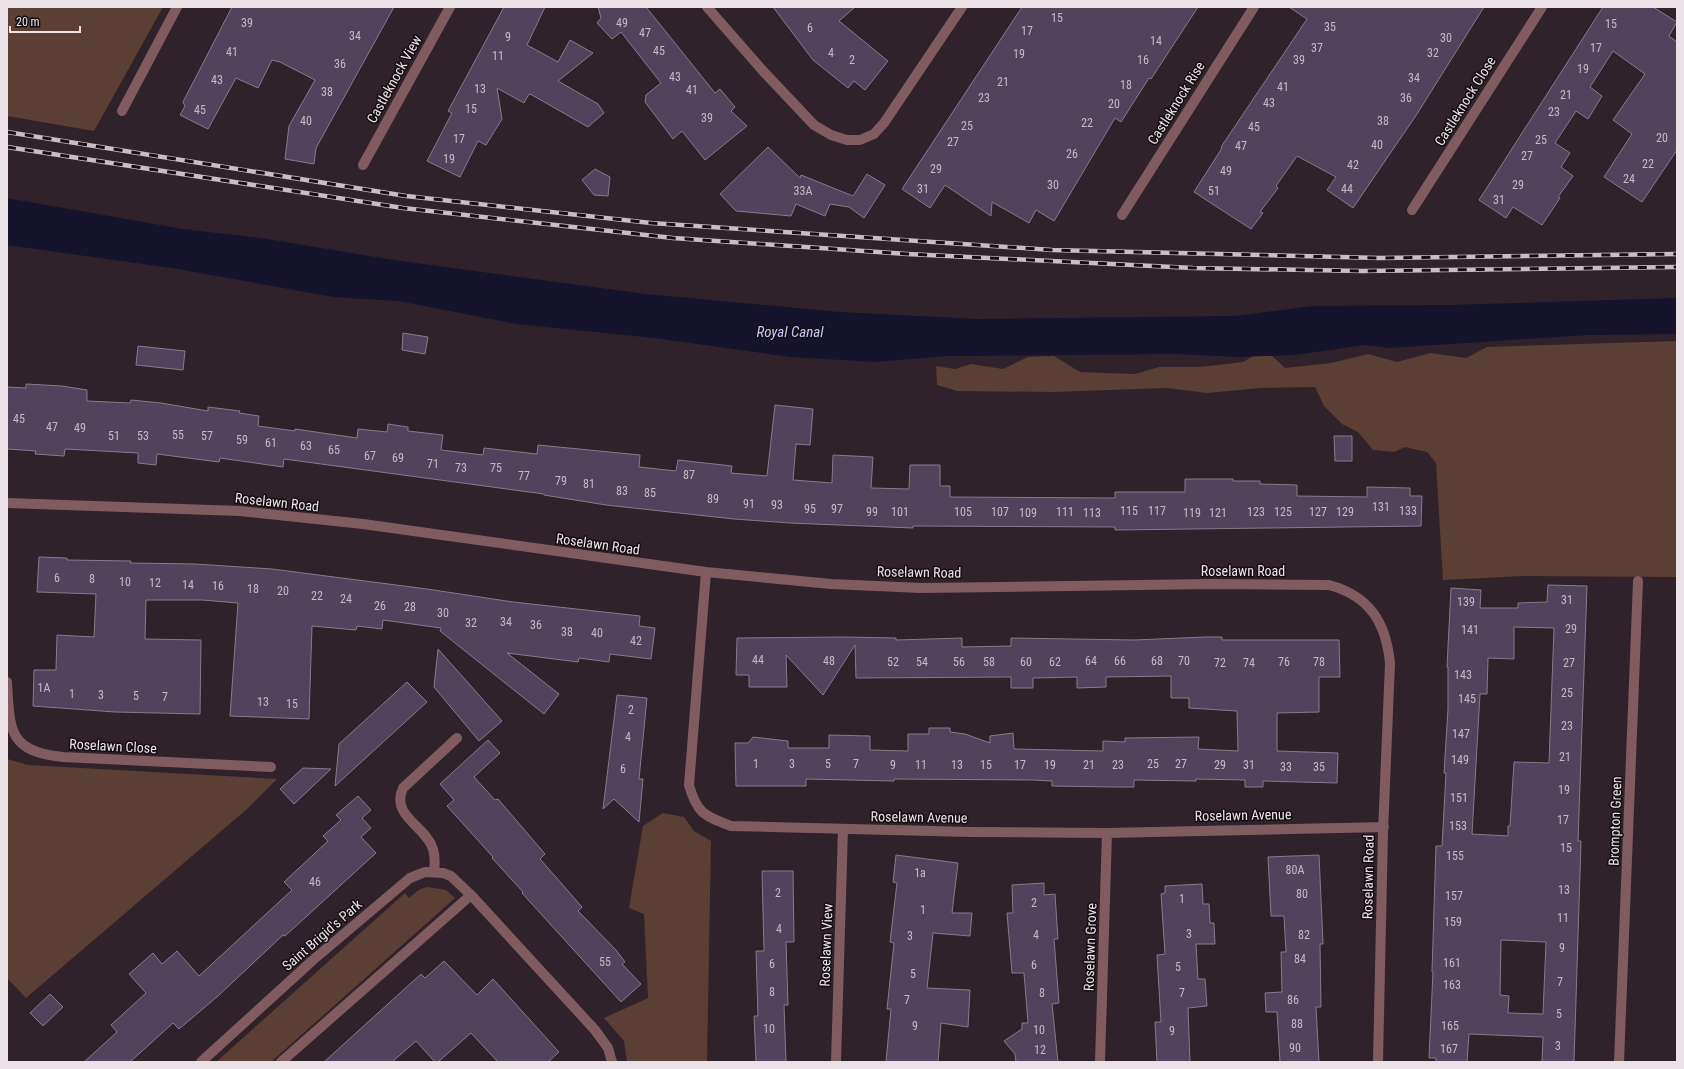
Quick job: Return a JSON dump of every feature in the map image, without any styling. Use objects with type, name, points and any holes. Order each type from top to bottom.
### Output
[{"type":"street","points":[[122,111],[177,7]]},
{"type":"street","name":"Castleknock View","points":[[363,165],[450,7]]},
{"type":"street","points":[[708,7],[763,71],[814,125],[831,135],[847,140],[860,140],[874,134],[884,123],[962,7]]},
{"type":"street","name":"Castleknock Rise","points":[[1122,215],[1254,7]]},
{"type":"street","name":"Castleknock Close","points":[[1412,210],[1542,7]]},
{"type":"street","name":"Roselawn Road","points":[[7,503],[240,511],[363,524],[535,550],[706,572],[831,584],[920,588],[1247,584],[1329,585],[1348,590],[1364,604],[1380,623],[1387,642],[1390,663],[1378,1062]]},
{"type":"street","name":"Roselawn Avenue","points":[[706,572],[689,786],[697,807],[705,815],[731,826],[970,832],[1107,833],[1384,827]]},
{"type":"street","name":"Brompton Green","points":[[1619,1062],[1638,581]]},
{"type":"street","name":"Roselawn Close","points":[[7,682],[10,726],[13,734],[19,742],[44,754],[64,757],[127,761],[271,767]]},
{"type":"street","points":[[456,738],[403,788],[399,796],[404,812],[433,848],[434,871],[450,876],[471,895],[596,1030],[608,1048],[612,1062]]},
{"type":"street","name":"Roselawn View","points":[[836,1062],[843,829]]},
{"type":"street","name":"Roselawn Grove","points":[[1100,1062],[1107,833]]},
{"type":"street","name":"Saint Brigid's Park","points":[[201,1062],[313,960],[410,878],[434,871]]},
{"type":"street","points":[[281,1062],[471,895]]},
{"type":"shaded area","points":[[7,7],[163,7],[94,131],[7,116]]},
{"type":"shaded area","points":[[1677,341],[1677,577],[1522,576],[1443,580],[1436,463],[1427,452],[1405,447],[1394,452],[1373,450],[1358,432],[1342,424],[1324,406],[1315,387],[1260,388],[1207,393],[1167,388],[1053,392],[957,391],[937,385],[936,366],[955,369],[971,364],[1003,369],[1028,357],[1054,356],[1080,372],[1135,374],[1159,367],[1200,367],[1243,362],[1265,349],[1285,368],[1331,363],[1368,354],[1397,362],[1430,353],[1466,358],[1487,347]]},
{"type":"shaded area","points":[[7,759],[28,765],[277,779],[247,809],[26,998],[7,978]]},
{"type":"shaded area","points":[[663,813],[684,817],[694,831],[711,841],[707,1062],[627,1062],[624,1041],[604,1018],[648,998],[644,914],[629,908],[643,826]]},
{"type":"shaded area","points":[[428,887],[446,890],[455,898],[271,1062],[216,1062],[405,893],[409,898],[420,889]]},
{"type":"water","name":"Royal Canal","points":[[7,198],[183,229],[268,239],[394,260],[646,294],[840,312],[977,319],[1234,316],[1312,306],[1449,305],[1677,298],[1677,334],[1588,335],[1390,348],[1365,345],[1295,355],[1239,357],[1176,354],[947,356],[875,362],[790,357],[654,338],[517,324],[398,301],[333,297],[178,269],[7,245]]},
{"type":"building","points":[[232,7],[394,7],[316,148],[314,164],[285,159],[289,126],[315,80],[280,62],[272,60],[258,88],[236,78],[208,129],[180,115],[185,106],[183,102]]},
{"type":"building","points":[[504,7],[545,7],[527,45],[558,62],[570,40],[593,53],[558,81],[598,104],[604,113],[588,127],[532,95],[529,94],[524,103],[497,88],[502,119],[486,145],[478,141],[460,177],[427,161],[452,113],[448,111]]},
{"type":"building","points":[[598,7],[646,7],[715,93],[720,89],[735,107],[731,111],[747,126],[705,160],[682,131],[673,139],[645,102],[646,95],[661,83],[621,32],[612,39],[597,23],[601,18]]},
{"type":"building","points":[[773,7],[855,7],[839,21],[888,61],[865,90],[854,81],[848,88],[813,60]]},
{"type":"building","points":[[1022,7],[1198,7],[1151,79],[1149,78],[1121,122],[1115,118],[1054,221],[1036,210],[1029,223],[992,202],[991,216],[945,185],[930,208],[902,189]]},
{"type":"building","points":[[1289,7],[1484,7],[1417,114],[1353,208],[1327,190],[1336,177],[1297,156],[1276,186],[1278,188],[1260,212],[1263,213],[1251,229],[1194,192],[1222,148],[1221,147],[1307,19]]},
{"type":"building","points":[[1603,7],[1653,7],[1677,22],[1669,36],[1677,42],[1677,150],[1642,202],[1604,177],[1632,134],[1613,120],[1645,74],[1613,51],[1590,87],[1602,96],[1588,119],[1576,111],[1555,143],[1570,153],[1561,167],[1573,176],[1558,197],[1560,198],[1542,225],[1513,207],[1506,218],[1479,200]]},
{"type":"building","points":[[768,147],[800,178],[801,175],[853,196],[867,174],[885,185],[864,218],[849,207],[830,204],[825,216],[796,204],[791,216],[736,211],[720,194]]},
{"type":"building","points":[[595,169],[610,177],[608,196],[594,195],[582,180]]},
{"type":"building","points":[[403,333],[428,337],[425,354],[402,350]]},
{"type":"building","points":[[138,346],[185,351],[183,370],[136,365]]},
{"type":"building","points":[[26,384],[62,386],[87,390],[87,401],[130,403],[131,400],[161,403],[208,411],[208,407],[240,411],[239,413],[259,416],[258,426],[295,431],[295,429],[357,438],[358,429],[387,432],[388,424],[408,427],[408,431],[443,435],[441,450],[483,455],[484,448],[537,454],[538,445],[640,455],[639,467],[676,471],[678,460],[732,466],[731,473],[767,476],[775,405],[813,409],[810,445],[796,444],[793,480],[832,483],[833,455],[873,457],[871,488],[909,489],[910,465],[940,465],[940,486],[950,486],[950,497],[1115,498],[1115,492],[1185,492],[1185,479],[1233,479],[1233,481],[1260,481],[1260,484],[1297,485],[1297,496],[1367,497],[1367,487],[1410,488],[1410,496],[1422,496],[1421,526],[1115,530],[1115,527],[913,526],[913,528],[790,523],[734,519],[606,505],[544,494],[284,459],[283,467],[220,458],[219,462],[157,454],[156,465],[138,463],[138,453],[65,449],[64,456],[35,454],[36,451],[7,449],[7,387],[26,388]]},
{"type":"building","points":[[1334,436],[1352,436],[1352,461],[1335,461]]},
{"type":"building","points":[[39,557],[67,558],[67,560],[131,561],[130,563],[195,564],[272,569],[427,589],[513,602],[640,616],[639,626],[655,628],[651,659],[610,654],[609,662],[579,658],[578,662],[507,653],[559,694],[544,714],[440,631],[441,628],[383,620],[382,629],[357,626],[356,630],[312,626],[309,719],[230,716],[238,603],[202,600],[146,600],[145,639],[201,640],[200,714],[115,712],[33,706],[34,670],[56,670],[57,635],[94,637],[96,594],[37,592]]},
{"type":"building","points":[[1548,585],[1587,586],[1578,841],[1581,841],[1574,1062],[1542,1062],[1543,1037],[1469,1034],[1467,1062],[1436,1062],[1436,1058],[1429,1058],[1436,846],[1442,846],[1446,773],[1444,773],[1448,709],[1447,667],[1451,588],[1481,590],[1480,608],[1518,608],[1518,603],[1547,602]],"holes":[[[1514,627],[1554,628],[1549,763],[1514,762],[1508,836],[1472,834],[1480,694],[1487,694],[1488,658],[1514,659]],[[1501,940],[1546,942],[1543,1014],[1508,1013],[1509,996],[1500,995]]]},
{"type":"building","points":[[1222,637],[1222,640],[1339,640],[1340,677],[1319,677],[1319,712],[1277,713],[1277,751],[1338,753],[1337,783],[1263,781],[1263,787],[1245,787],[1245,780],[1134,780],[1134,787],[1114,787],[1052,786],[1052,781],[1033,780],[894,779],[894,781],[806,779],[806,786],[736,786],[735,743],[748,743],[753,737],[788,741],[788,748],[829,748],[829,735],[870,736],[870,750],[908,751],[908,734],[929,734],[929,728],[950,728],[950,732],[965,734],[990,743],[990,736],[1013,733],[1014,749],[1103,751],[1103,741],[1125,742],[1125,738],[1199,737],[1198,749],[1238,751],[1237,711],[1189,708],[1189,698],[1171,698],[1171,676],[1106,677],[1106,687],[1077,688],[1077,677],[1033,678],[1033,688],[1011,688],[1011,677],[856,678],[855,645],[823,695],[786,655],[787,687],[749,687],[749,675],[736,675],[737,638],[896,638],[896,640],[962,638],[962,647],[1011,646],[1011,638],[1134,640]]},
{"type":"building","points":[[438,649],[502,721],[479,741],[434,687]]},
{"type":"building","points":[[407,682],[427,702],[335,786],[339,744]]},
{"type":"building","points":[[617,695],[647,698],[639,779],[643,779],[639,822],[614,799],[603,809]]},
{"type":"building","points":[[488,740],[500,753],[474,777],[495,800],[498,799],[545,854],[540,859],[582,907],[578,911],[616,950],[625,962],[622,964],[641,984],[621,1002],[522,893],[523,892],[492,858],[493,857],[447,806],[454,800],[440,784]]},
{"type":"building","points":[[303,768],[331,769],[294,804],[280,789]]},
{"type":"building","points":[[358,796],[371,810],[362,818],[371,828],[361,837],[376,853],[285,936],[283,935],[218,996],[179,1029],[173,1023],[130,1062],[84,1062],[117,1032],[111,1025],[146,993],[129,974],[153,953],[162,964],[177,951],[199,976],[292,890],[284,882],[328,841],[323,836],[341,820],[336,815]]},
{"type":"building","points":[[896,855],[958,863],[952,913],[972,913],[970,936],[933,933],[927,988],[970,990],[968,1027],[941,1023],[938,1062],[886,1062],[891,1009],[887,1009],[894,943],[890,942],[897,883],[893,882]]},
{"type":"building","points":[[1319,855],[1323,944],[1320,944],[1321,1007],[1316,1007],[1319,1062],[1280,1062],[1277,1012],[1266,1012],[1265,993],[1282,992],[1281,952],[1286,952],[1284,916],[1271,916],[1268,857]]},
{"type":"building","points":[[762,871],[793,871],[794,942],[786,942],[788,1005],[784,1005],[786,1062],[756,1062],[754,1016],[758,1016],[756,951],[764,951]]},
{"type":"building","points":[[1044,883],[1044,895],[1055,894],[1058,939],[1054,939],[1059,1003],[1052,1004],[1058,1062],[1016,1062],[1015,1054],[1004,1041],[1022,1029],[1022,1023],[1028,1023],[1024,973],[1012,973],[1007,913],[1013,913],[1012,885]]},
{"type":"building","points":[[1202,884],[1203,904],[1209,904],[1210,923],[1214,923],[1215,944],[1196,944],[1198,979],[1205,979],[1207,1006],[1188,1008],[1190,1062],[1157,1062],[1155,1022],[1161,1022],[1157,955],[1165,954],[1161,894],[1165,893],[1165,886]]},
{"type":"building","points":[[444,961],[477,995],[493,979],[559,1052],[548,1062],[498,1062],[471,1033],[438,1062],[435,1062],[416,1041],[392,1062],[324,1062],[421,974],[425,978]]},
{"type":"building","points":[[50,994],[63,1007],[43,1026],[30,1013]]},
{"type":"railway","points":[[7,132],[406,196],[651,223],[1052,250],[1380,258],[1677,254]]},
{"type":"railway","points":[[7,147],[403,208],[673,238],[907,254],[1193,268],[1362,271],[1677,267]]}]
